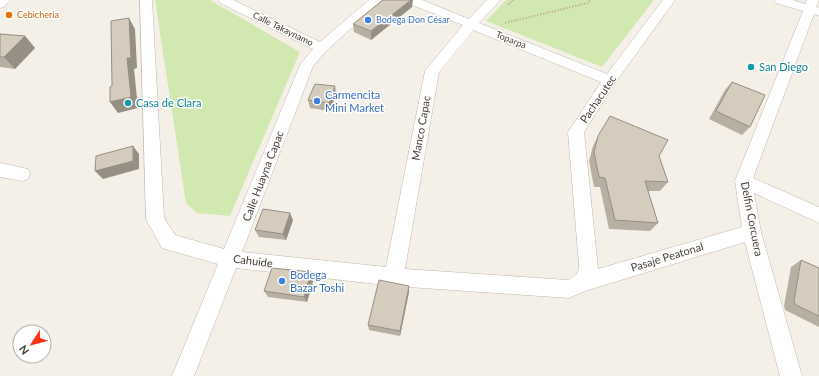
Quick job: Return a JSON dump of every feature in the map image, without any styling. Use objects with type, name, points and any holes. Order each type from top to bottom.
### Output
[{"type":"street","points":[[0,4],[4,0]]},
{"type":"street","name":"Cahuide","points":[[146,0],[155,218],[169,242],[231,259],[394,277],[556,289],[569,289],[582,282]]},
{"type":"street","name":"Calle Takaynamo","points":[[224,0],[321,48]]},
{"type":"street","name":"Calle Huayna Capac","points":[[183,376],[231,259],[306,65],[321,48],[376,0]]},
{"type":"street","name":"Toparpa","points":[[410,0],[610,80]]},
{"type":"street","name":"Manco Capac","points":[[394,277],[432,71],[471,24],[494,0]]},
{"type":"street","name":"Pachacutec","points":[[582,282],[588,275],[589,265],[576,132],[610,80],[669,0]]},
{"type":"street","points":[[780,0],[814,7]]},
{"type":"street","name":"Delfin Corcuera","points":[[790,376],[752,232],[742,181],[814,7]]},
{"type":"street","points":[[0,170],[22,174]]},
{"type":"street","points":[[742,181],[819,215]]},
{"type":"street","name":"Pasaje Peatonal","points":[[582,282],[752,232]]},
{"type":"path","points":[[503,10],[513,0]]},
{"type":"path","points":[[501,24],[588,3],[590,0]]},
{"type":"green space","points":[[155,0],[210,0],[300,52],[230,216],[197,213],[186,203]]},
{"type":"green space","points":[[506,0],[654,0],[602,67],[486,21]]},
{"type":"building","points":[[383,0],[411,0],[371,31],[353,24]]},
{"type":"building","points":[[129,18],[131,58],[127,58],[131,97],[110,102],[110,87],[112,86],[111,21]]},
{"type":"building","points":[[0,34],[25,36],[4,57],[0,57]]},
{"type":"building","points":[[732,82],[765,95],[750,127],[716,111]]},
{"type":"building","points":[[315,84],[335,86],[329,103],[308,100]]},
{"type":"building","points":[[610,116],[668,140],[659,156],[668,182],[645,181],[658,223],[615,220],[605,178],[599,177],[594,152],[598,136]]},
{"type":"building","points":[[133,146],[133,161],[95,171],[96,156]]},
{"type":"building","points":[[263,209],[290,213],[283,234],[255,230]]},
{"type":"building","points":[[801,260],[819,268],[819,316],[796,305],[794,301]]},
{"type":"building","points":[[272,268],[311,272],[304,297],[264,291]]},
{"type":"building","points":[[379,280],[409,286],[400,331],[368,325]]},
{"type":"place","name":"Cebicheria","points":[[9,15]]},
{"type":"place","name":"Bodega Don César","points":[[368,20]]},
{"type":"place","name":"San Diego","points":[[751,67]]},
{"type":"place","name":"Carmencita Mini Market","points":[[317,101]]},
{"type":"place","name":"Casa de Clara","points":[[128,103]]},
{"type":"place","name":"Bodega Bazar Toshi","points":[[282,281]]}]
